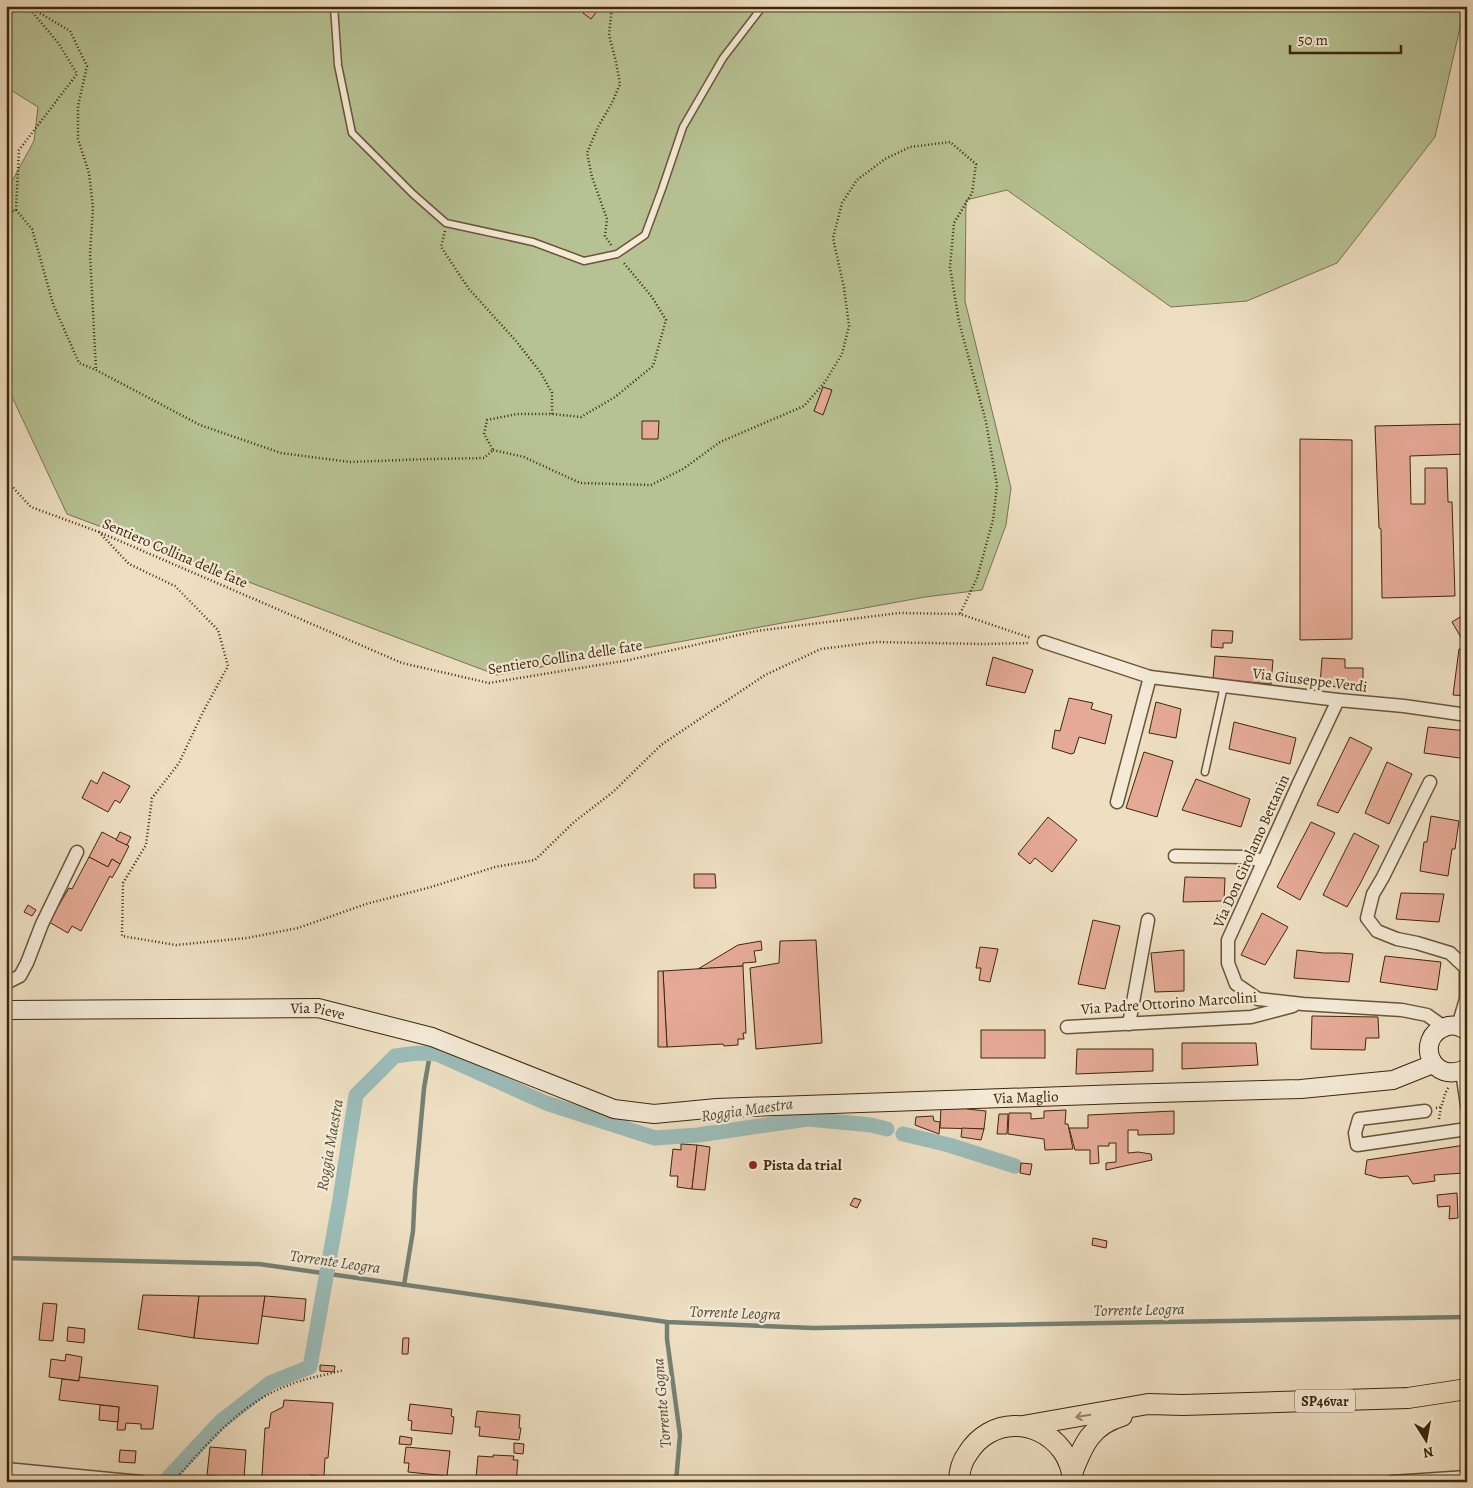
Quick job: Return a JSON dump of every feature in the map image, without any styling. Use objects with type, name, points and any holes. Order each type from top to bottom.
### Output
[{"type":"main road","name":"SP46var","points":[[959,1482],[964,1459],[973,1444],[988,1433],[1005,1426],[1023,1426],[1148,1404],[1183,1405],[1408,1398],[1467,1389]]},
{"type":"main road","name":"SP46var","points":[[1073,1479],[1083,1446],[1096,1429],[1109,1419],[1132,1413],[1183,1405]]},
{"type":"main road","name":"SP46var","points":[[1023,1426],[1040,1431],[1055,1441],[1066,1456],[1073,1479]]},
{"type":"street","name":"Via Giuseppe Verdi","points":[[1044,642],[1150,677],[1467,715]]},
{"type":"street","points":[[1117,802],[1150,677]]},
{"type":"street","name":"Via Don Girolamo Bettanin","points":[[1338,700],[1228,940],[1228,963],[1236,984],[1258,998],[1303,1004],[1402,1010],[1428,1014],[1456,1028]]},
{"type":"street","points":[[1430,782],[1373,894],[1367,918],[1377,931],[1398,939],[1450,953],[1466,968],[1466,999],[1456,1028],[1432,1036],[1429,1050],[1430,1058],[1438,1069],[1462,1075]]},
{"type":"street","points":[[6,983],[20,976],[27,963],[42,924],[76,852]]},
{"type":"street","points":[[1175,856],[1244,857],[1264,861]]},
{"type":"street","points":[[1129,1024],[1148,920]]},
{"type":"street","name":"Via Padre Ottorino Marcolini","points":[[1067,1027],[1251,1017],[1303,1004]]},
{"type":"street","name":"Via Pieve","points":[[6,1010],[318,1008],[432,1037],[614,1109]]},
{"type":"street","name":"Via Maglio","points":[[614,1109],[654,1114],[717,1108],[1301,1089],[1393,1080],[1433,1064]]},
{"type":"street","points":[[1425,1111],[1359,1120],[1355,1133],[1357,1145],[1467,1129]]},
{"type":"street","points":[[6,1469],[141,1482]]},
{"type":"street","points":[[1392,1482],[1467,1476]]},
{"type":"lane","points":[[334,6],[338,65],[352,133],[413,194],[446,223],[533,242],[584,261],[617,254],[645,234],[683,127],[723,58],[763,6]]},
{"type":"lane","points":[[1205,772],[1224,686]]},
{"type":"lane","points":[[1462,1075],[1467,1124]]},
{"type":"path","points":[[28,6],[59,44],[76,74],[19,150],[16,210],[32,229],[53,304],[79,363],[96,370],[200,425],[281,453],[350,462],[484,458],[493,450]]},
{"type":"path","points":[[28,6],[70,31],[87,66],[78,106],[78,139],[89,173],[93,208],[90,254],[96,370]]},
{"type":"path","points":[[612,6],[609,35],[620,84],[586,153],[592,177],[607,219],[605,236],[652,297],[666,320],[653,366],[615,397],[580,417],[552,414],[516,414],[487,420],[484,434],[493,450],[524,457],[580,483],[651,485],[683,469],[720,442],[804,406],[825,382],[842,354],[849,326],[844,288],[833,238],[842,203],[857,180],[885,158],[910,147],[950,142],[976,164],[972,193],[954,223],[950,267],[959,322],[986,422],[997,485],[993,520],[977,578],[960,614]]},
{"type":"path","points":[[6,213],[16,210]]},
{"type":"path","points":[[446,223],[441,247],[469,289],[516,341],[541,373],[552,393],[552,414]]},
{"type":"path","name":"Sentiero Collina delle fate","points":[[6,480],[31,507],[98,532],[402,662],[489,684],[629,660],[756,631],[899,613],[960,614],[1044,642]]},
{"type":"path","points":[[98,532],[129,564],[175,586],[218,630],[228,666],[179,762],[152,798],[146,845],[123,883],[122,936],[176,944],[247,938],[298,928],[366,904],[431,888],[495,867],[535,860],[574,822],[613,792],[661,744],[765,675],[821,649],[876,642],[983,644],[1044,642]]},
{"type":"path","points":[[1425,1111],[1441,1107],[1445,1091],[1462,1075]]},
{"type":"path","points":[[173,1482],[213,1438],[249,1405],[288,1385],[344,1370]]},
{"type":"green space","points":[[6,6],[1465,6],[1435,137],[1337,263],[1247,301],[1171,307],[1007,190],[966,200],[965,301],[1011,488],[1006,525],[982,590],[925,597],[497,675],[67,514],[6,384],[6,192],[34,141],[38,107],[6,87]]},
{"type":"building","points":[[588,6],[601,6],[591,19],[583,13]]},
{"type":"building","points":[[823,387],[832,390],[823,415],[814,411]]},
{"type":"building","points":[[642,421],[659,421],[658,439],[642,439]]},
{"type":"building","points":[[1467,424],[1467,454],[1410,456],[1411,504],[1425,504],[1425,468],[1447,468],[1448,502],[1452,502],[1455,596],[1382,598],[1381,529],[1379,528],[1375,426]]},
{"type":"building","points":[[1300,439],[1352,440],[1352,639],[1300,640]]},
{"type":"building","points":[[1465,614],[1467,617],[1467,696],[1453,695],[1459,649],[1462,649],[1463,641],[1452,622]]},
{"type":"building","points":[[1212,630],[1233,631],[1232,643],[1223,643],[1223,648],[1211,647]]},
{"type":"building","points":[[1215,656],[1273,660],[1271,684],[1213,679]]},
{"type":"building","points":[[993,657],[1033,670],[1025,693],[986,685]]},
{"type":"building","points":[[1322,658],[1345,659],[1345,668],[1363,668],[1363,690],[1320,685]]},
{"type":"building","points":[[1069,698],[1093,703],[1091,709],[1112,715],[1105,744],[1079,737],[1074,753],[1071,754],[1052,748],[1055,730],[1060,731]]},
{"type":"building","points":[[1156,702],[1181,709],[1176,738],[1149,733]]},
{"type":"building","points":[[1234,722],[1296,738],[1290,764],[1229,749]]},
{"type":"building","points":[[1428,727],[1467,731],[1467,759],[1424,753]]},
{"type":"building","points":[[1350,737],[1372,748],[1338,813],[1317,805]]},
{"type":"building","points":[[1144,752],[1173,761],[1157,817],[1126,808]]},
{"type":"building","points":[[1387,762],[1412,774],[1389,824],[1365,813]]},
{"type":"building","points":[[103,772],[130,786],[120,803],[115,800],[108,812],[82,798],[91,780],[97,784]]},
{"type":"building","points":[[1196,779],[1250,799],[1241,827],[1182,810]]},
{"type":"building","points":[[1431,816],[1459,821],[1455,849],[1452,849],[1448,876],[1420,871],[1424,842],[1427,842]]},
{"type":"building","points":[[1048,817],[1077,840],[1052,872],[1035,858],[1030,864],[1018,854]]},
{"type":"building","points":[[1311,822],[1335,833],[1300,900],[1277,887]]},
{"type":"building","points":[[102,832],[129,846],[120,864],[112,859],[108,867],[89,857]]},
{"type":"building","points":[[120,832],[131,837],[127,845],[116,840]]},
{"type":"building","points":[[1354,833],[1379,846],[1347,907],[1323,895]]},
{"type":"building","points":[[89,857],[108,867],[112,859],[120,864],[112,878],[110,876],[81,931],[72,926],[68,933],[49,922],[69,888],[72,889]]},
{"type":"building","points":[[694,874],[715,874],[716,888],[694,888]]},
{"type":"building","points":[[1185,877],[1225,878],[1224,901],[1183,902]]},
{"type":"building","points":[[1401,893],[1444,894],[1439,922],[1396,919]]},
{"type":"building","points":[[28,905],[36,910],[32,916],[24,912]]},
{"type":"building","points":[[1262,913],[1288,927],[1265,965],[1241,955]]},
{"type":"building","points":[[1093,920],[1120,926],[1105,989],[1078,984]]},
{"type":"building","points":[[816,940],[822,1043],[756,1049],[750,968],[779,963],[780,941]]},
{"type":"building","points":[[761,941],[762,950],[754,951],[756,962],[743,963],[743,966],[698,969],[738,945]]},
{"type":"building","points":[[980,947],[998,949],[990,982],[979,980],[981,968],[976,968]]},
{"type":"building","points":[[1184,950],[1184,991],[1155,992],[1151,953]]},
{"type":"building","points":[[1297,950],[1353,954],[1349,982],[1294,978]]},
{"type":"building","points":[[1385,956],[1441,962],[1437,990],[1380,982]]},
{"type":"building","points":[[743,966],[746,1033],[743,1033],[744,1039],[738,1039],[738,1045],[667,1047],[663,971]]},
{"type":"building","points":[[658,971],[663,971],[667,1047],[658,1047]]},
{"type":"building","points":[[1312,1016],[1378,1017],[1379,1038],[1366,1038],[1365,1050],[1311,1049]]},
{"type":"building","points":[[981,1030],[1045,1030],[1045,1058],[981,1058]]},
{"type":"building","points":[[1182,1043],[1256,1043],[1258,1065],[1182,1069]]},
{"type":"building","points":[[1077,1049],[1153,1049],[1153,1071],[1076,1074]]},
{"type":"building","points":[[941,1106],[967,1107],[967,1109],[986,1111],[984,1129],[940,1128]]},
{"type":"building","points":[[1066,1110],[1065,1124],[1068,1124],[1073,1149],[1045,1150],[1044,1139],[1008,1134],[1009,1113],[1031,1113],[1031,1119],[1044,1118],[1044,1111]]},
{"type":"building","points":[[1174,1111],[1174,1134],[1138,1135],[1138,1130],[1128,1130],[1128,1153],[1151,1154],[1152,1160],[1106,1170],[1106,1163],[1116,1162],[1116,1143],[1109,1143],[1109,1146],[1098,1146],[1099,1163],[1090,1164],[1090,1150],[1075,1150],[1069,1128],[1088,1128],[1088,1115]]},
{"type":"building","points":[[999,1114],[1008,1114],[1007,1134],[997,1134]]},
{"type":"building","points":[[933,1116],[934,1121],[940,1122],[939,1134],[915,1125],[916,1117]]},
{"type":"building","points":[[962,1128],[984,1129],[981,1140],[961,1137]]},
{"type":"building","points":[[681,1144],[697,1145],[692,1189],[677,1187],[678,1176],[670,1176],[673,1149],[681,1150]]},
{"type":"building","points":[[697,1145],[710,1147],[705,1190],[692,1189]]},
{"type":"building","points":[[1467,1145],[1467,1177],[1464,1173],[1434,1175],[1435,1181],[1413,1184],[1408,1176],[1380,1178],[1365,1174],[1367,1160]]},
{"type":"building","points":[[1021,1163],[1032,1164],[1030,1175],[1020,1173]]},
{"type":"building","points":[[1457,1193],[1458,1218],[1449,1219],[1450,1206],[1438,1207],[1437,1195]]},
{"type":"building","points":[[854,1198],[861,1200],[857,1208],[850,1205]]},
{"type":"building","points":[[1093,1238],[1107,1241],[1106,1248],[1092,1245]]},
{"type":"building","points":[[143,1295],[199,1296],[194,1338],[138,1329]]},
{"type":"building","points":[[199,1296],[265,1296],[258,1344],[194,1338]]},
{"type":"building","points":[[265,1296],[306,1299],[304,1321],[262,1316]]},
{"type":"building","points":[[43,1303],[57,1304],[53,1341],[39,1340]]},
{"type":"building","points":[[68,1327],[85,1329],[84,1343],[67,1341]]},
{"type":"building","points":[[403,1338],[409,1338],[408,1354],[402,1354]]},
{"type":"building","points":[[66,1354],[82,1357],[79,1381],[49,1377],[51,1359],[65,1361]]},
{"type":"building","points":[[320,1365],[335,1366],[334,1372],[320,1371]]},
{"type":"building","points":[[79,1377],[158,1386],[153,1429],[141,1429],[141,1424],[126,1423],[125,1430],[117,1430],[119,1407],[59,1400],[62,1379],[79,1381]]},
{"type":"building","points":[[284,1400],[333,1403],[328,1458],[325,1458],[324,1477],[310,1475],[310,1481],[262,1476],[265,1428],[269,1428],[271,1413],[283,1407]]},
{"type":"building","points":[[410,1404],[452,1409],[451,1416],[454,1417],[452,1434],[411,1430],[412,1421],[408,1420]]},
{"type":"building","points":[[100,1405],[119,1407],[118,1422],[99,1420]]},
{"type":"building","points":[[477,1411],[520,1415],[519,1428],[521,1428],[519,1440],[479,1436],[480,1427],[475,1427]]},
{"type":"building","points":[[400,1436],[412,1438],[411,1445],[399,1444]]},
{"type":"building","points":[[514,1443],[524,1444],[523,1454],[514,1453]]},
{"type":"building","points":[[210,1447],[246,1450],[244,1479],[207,1475]]},
{"type":"building","points":[[406,1447],[450,1451],[447,1476],[408,1472],[409,1463],[404,1463]]},
{"type":"building","points":[[120,1450],[136,1451],[135,1463],[119,1462]]},
{"type":"building","points":[[493,1455],[514,1456],[513,1460],[518,1460],[516,1482],[497,1482],[497,1480],[476,1478],[478,1456],[493,1457]]},
{"type":"waterway","name":"Roggia Maestra","points":[[165,1481],[220,1422],[270,1383],[310,1367],[340,1199],[356,1095],[395,1056],[418,1053],[437,1054],[546,1103],[655,1138],[698,1135],[808,1119],[871,1125],[887,1129]]},
{"type":"waterway","points":[[404,1285],[413,1231],[424,1088],[430,1054]]},
{"type":"waterway","name":"Roggia Maestra","points":[[903,1134],[949,1145],[1015,1166]]},
{"type":"waterway","name":"Torrente Leogra","points":[[6,1258],[259,1264],[667,1322],[814,1328],[1467,1317]]},
{"type":"waterway","name":"Torrente Gogna","points":[[667,1322],[667,1339],[680,1435],[676,1482]]},
{"type":"place","name":"Pista da trial","points":[[753,1165]]}]
